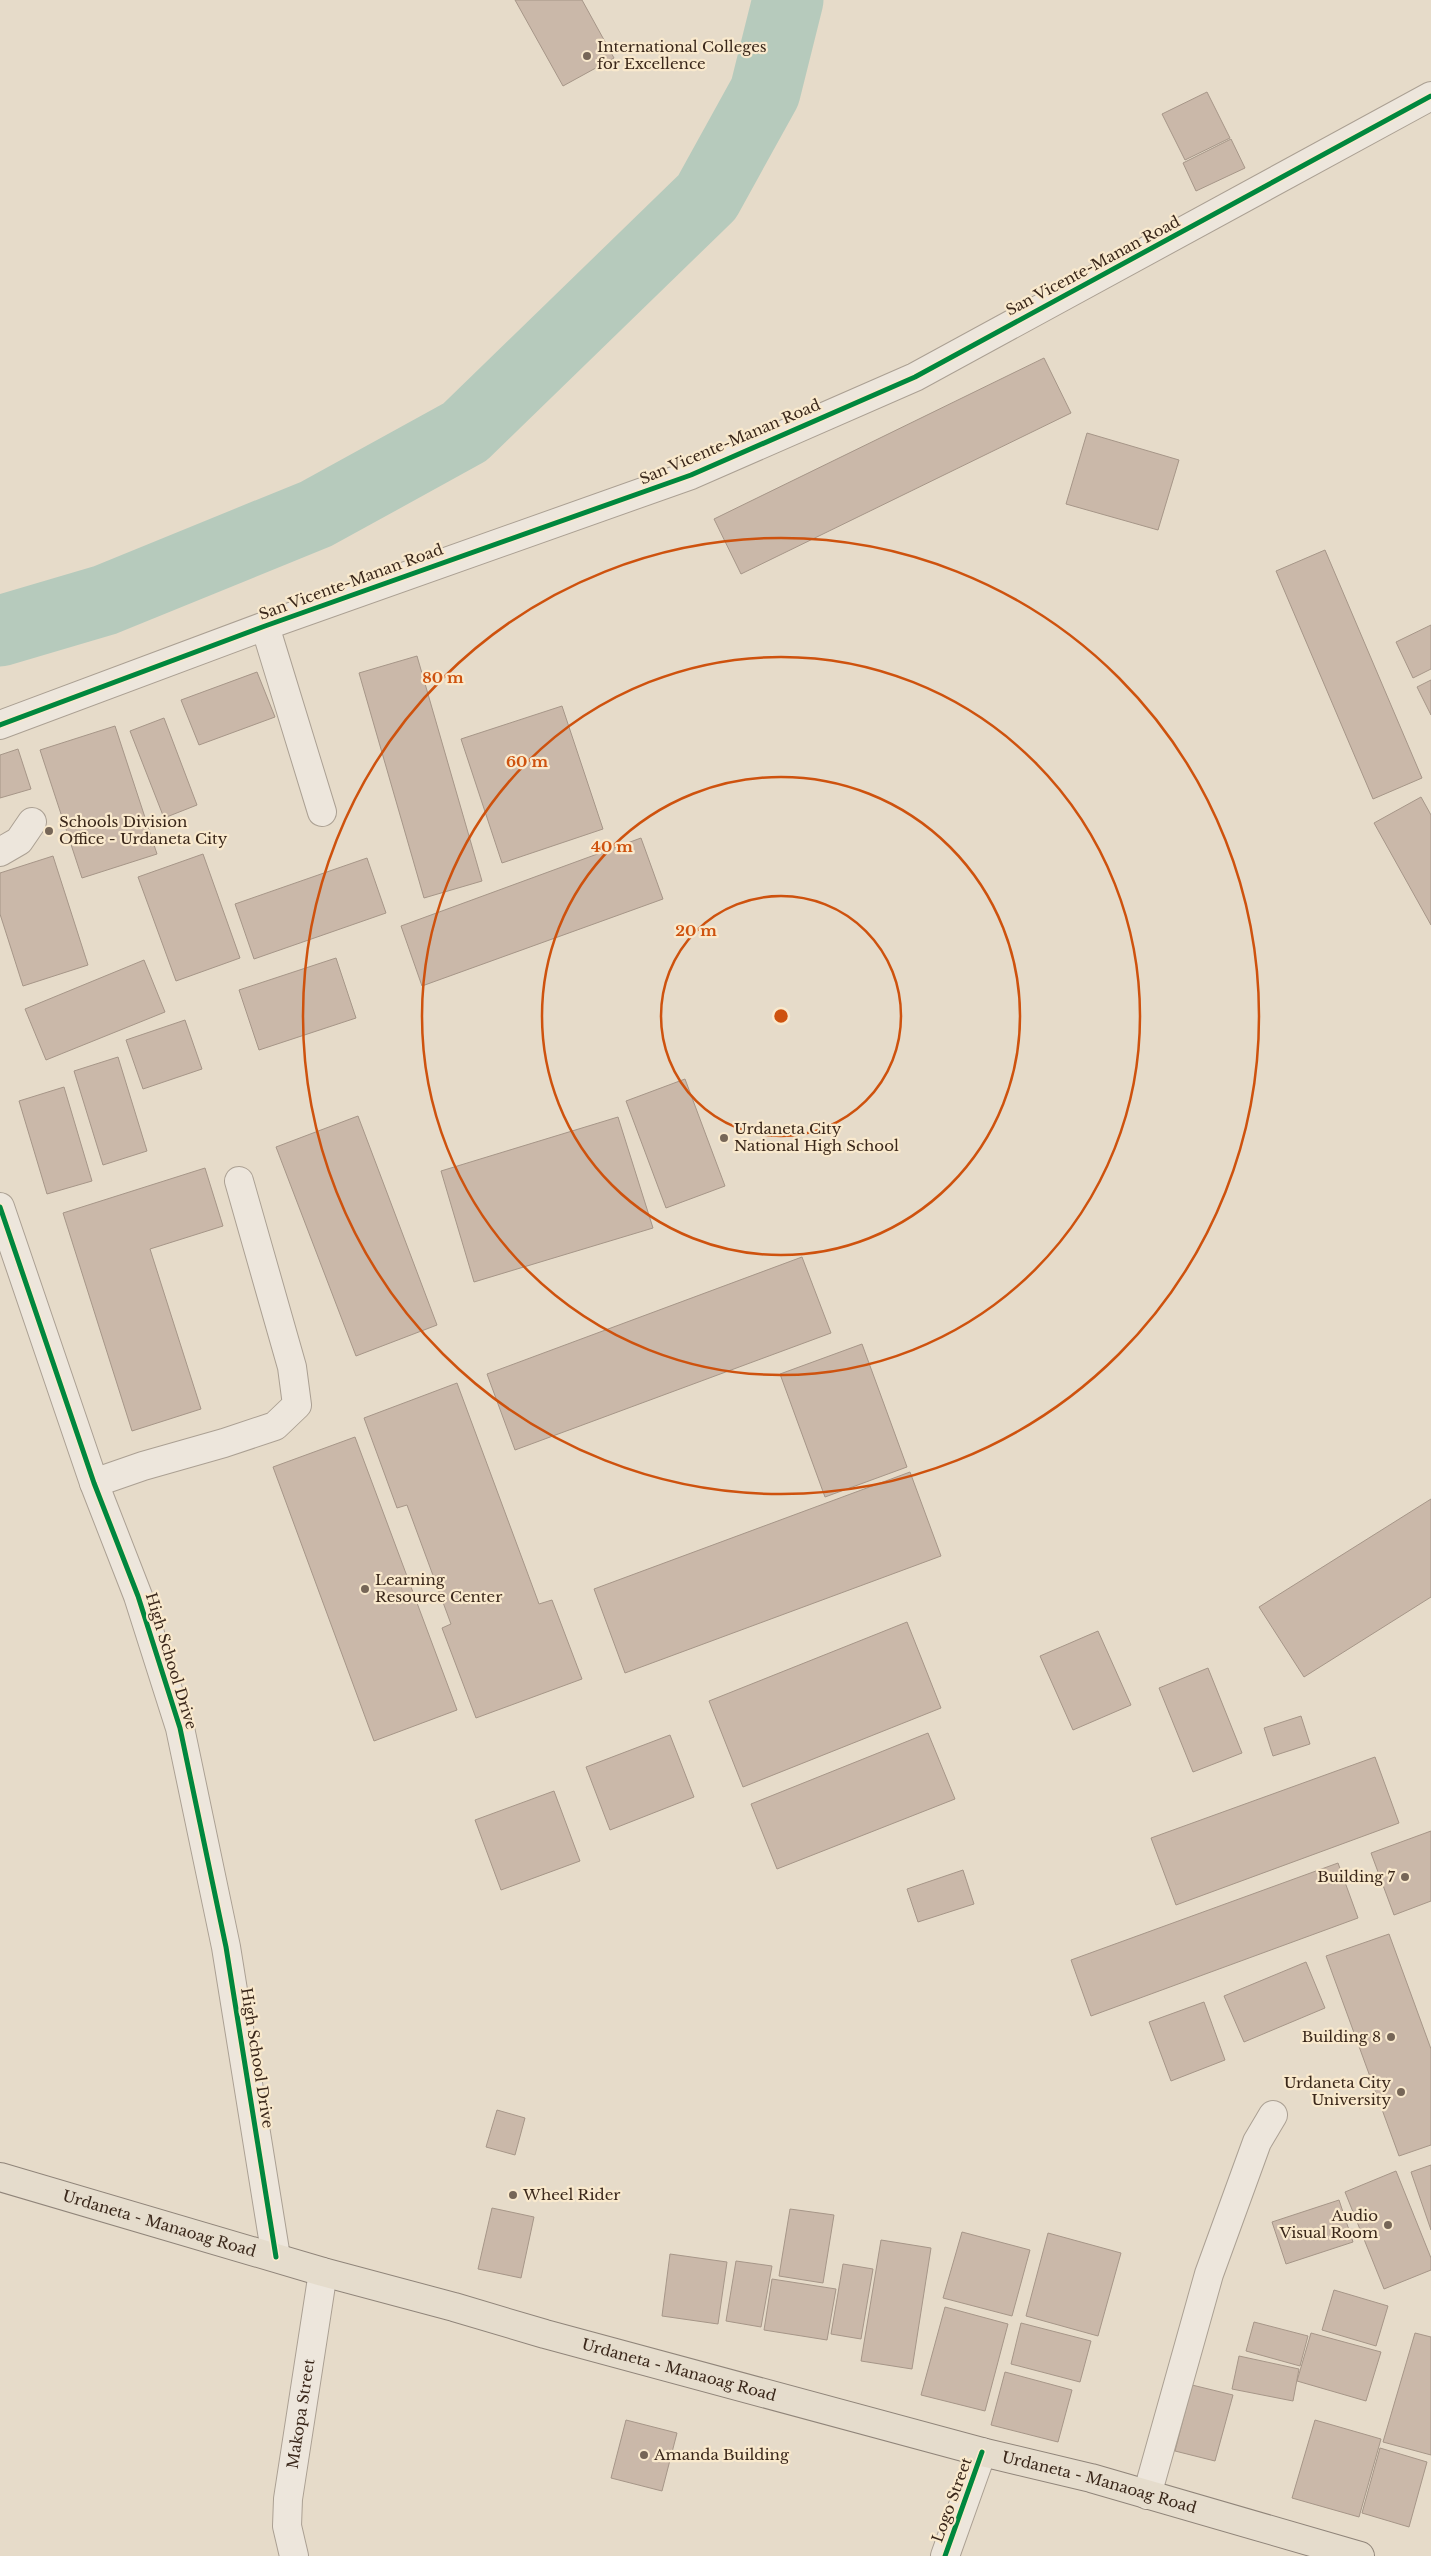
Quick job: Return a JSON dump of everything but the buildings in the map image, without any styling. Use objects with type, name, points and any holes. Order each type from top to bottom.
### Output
[{"type":"main road","name":"Urdaneta - Manaoag Road","points":[[0,2177],[324,2272],[982,2452],[1091,2478],[1360,2556]]},
{"type":"street","name":"San Vicente-Manan Road","points":[[0,725],[265,626],[691,475],[915,377],[1431,96]]},
{"type":"street","points":[[265,626],[322,812]]},
{"type":"street","points":[[0,852],[19,842],[32,822]]},
{"type":"street","points":[[94,1483],[275,1426],[297,1405],[292,1367],[239,1181]]},
{"type":"street","name":"High School Drive","points":[[0,1207],[94,1483],[138,1596],[180,1728],[226,1947],[276,2257]]},
{"type":"street","points":[[1147,2495],[1209,2274],[1256,2142],[1273,2115]]},
{"type":"street","name":"Makopa Street","points":[[294,2556],[287,2526],[288,2498],[324,2272]]},
{"type":"street","name":"Logo Street","points":[[945,2556],[982,2452]]},
{"type":"waterway","points":[[0,631],[105,600],[316,514],[465,432],[707,197],[765,92],[788,0]]},
{"type":"cycle path","points":[[0,725],[265,626],[691,475],[915,377],[1431,96]]},
{"type":"cycle path","points":[[0,1207],[94,1483],[138,1596],[180,1728],[226,1947],[276,2257]]},
{"type":"cycle path","points":[[945,2556],[982,2452]]},
{"type":"place","name":"International Colleges for Excellence","points":[[587,56]]},
{"type":"place","name":"Schools Division Office - Urdaneta City","points":[[49,831]]},
{"type":"place","name":"Urdaneta City National High School","points":[[724,1138]]},
{"type":"place","name":"Learning Resource Center","points":[[365,1589]]},
{"type":"place","name":"Building 7","points":[[1405,1877]]},
{"type":"place","name":"Building 8","points":[[1391,2037]]},
{"type":"place","name":"Urdaneta City University","points":[[1401,2092]]},
{"type":"place","name":"Wheel Rider","points":[[513,2195]]},
{"type":"place","name":"Audio Visual Room","points":[[1388,2225]]},
{"type":"place","name":"Amanda Building","points":[[644,2455]]}]
